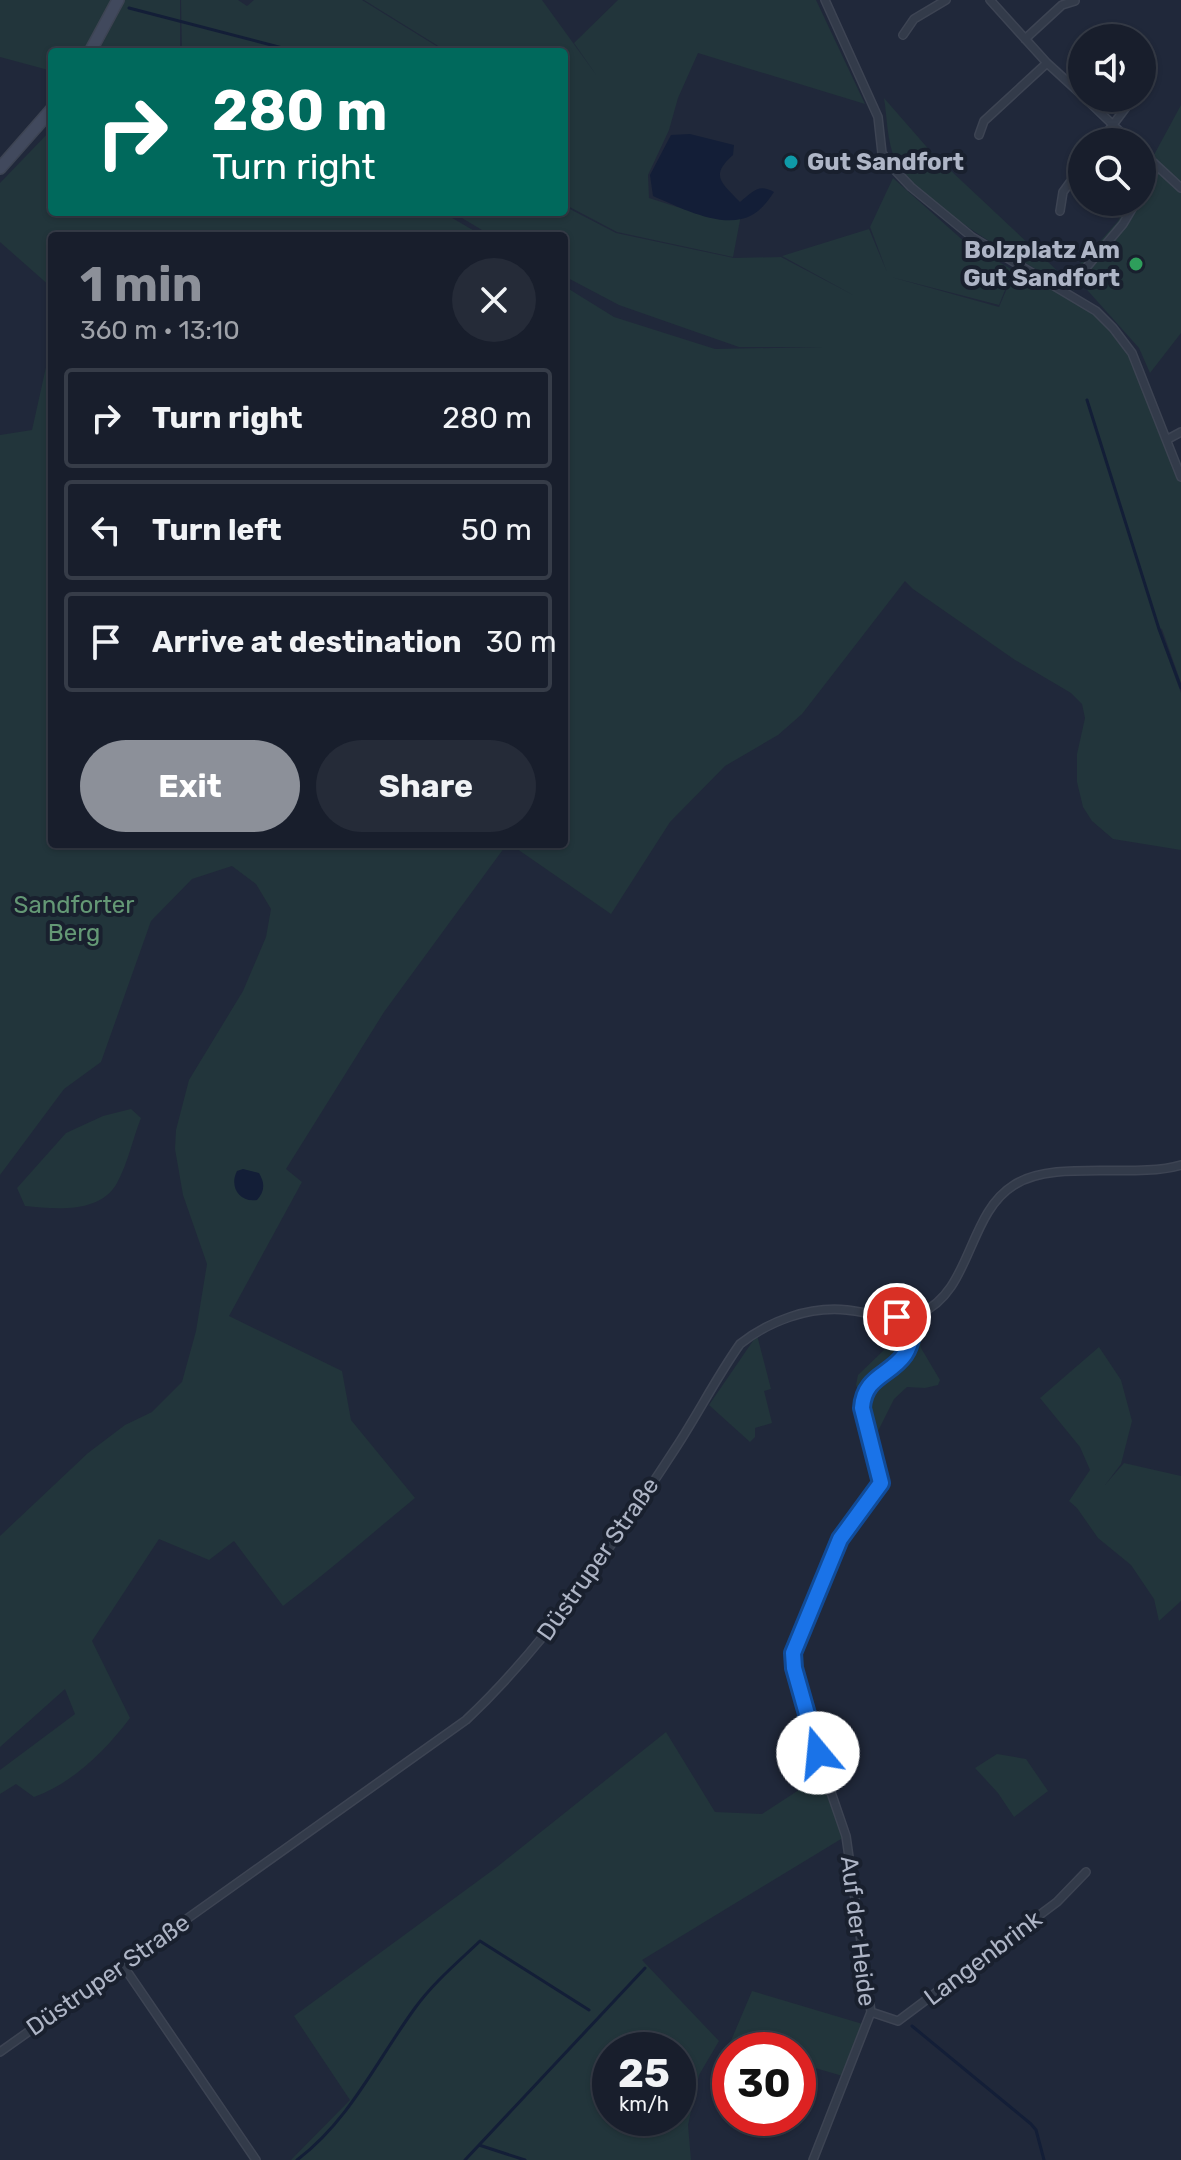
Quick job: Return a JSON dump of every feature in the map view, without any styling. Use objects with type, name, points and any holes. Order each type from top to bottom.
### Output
[{"type":"street","points":[[92,48],[118,0]]},
{"type":"street","points":[[825,0],[878,117],[882,153],[892,167],[911,187],[972,237],[1096,311],[1132,353],[1181,477]]},
{"type":"street","points":[[903,35],[914,19],[946,0]]},
{"type":"street","points":[[990,0],[1068,82]]},
{"type":"street","points":[[1025,39],[1062,5],[1075,1]]},
{"type":"street","points":[[979,135],[984,121],[1047,63]]},
{"type":"street","points":[[1100,112],[1117,128]]},
{"type":"street","points":[[1110,128],[1122,112]]},
{"type":"street","points":[[0,168],[48,114]]},
{"type":"street","points":[[1157,167],[1181,188]]},
{"type":"street","points":[[1060,211],[1063,192],[1068,185]]},
{"type":"street","points":[[1074,282],[1128,216]]},
{"type":"street","points":[[1168,439],[1181,432]]},
{"type":"street","points":[[914,1316],[930,1309],[944,1296],[996,1201],[1024,1179],[1056,1173],[1157,1171],[1181,1165]]},
{"type":"street","name":"Düstruper Straße","points":[[0,2052],[466,1720],[505,1683],[544,1636],[599,1560],[676,1447],[740,1344],[755,1332],[778,1321],[810,1312],[844,1309],[897,1317],[914,1316]]},
{"type":"street","name":"Auf der Heide","points":[[813,2160],[871,2012],[846,1836],[811,1734],[793,1653],[840,1539],[881,1483],[862,1408],[863,1396],[870,1384],[904,1356],[910,1343],[914,1316]]},
{"type":"street","name":"Langenbrink","points":[[871,2012],[898,2021],[1057,1902],[1086,1872]]},
{"type":"street","points":[[122,1964],[256,2160]]},
{"type":"green space","points":[[0,0],[118,0],[92,48],[48,48],[48,70],[0,57]]},
{"type":"green space","points":[[125,0],[180,0],[180,48],[100,48]]},
{"type":"green space","points":[[181,0],[238,0],[247,6],[254,0],[362,0],[440,48],[182,48]]},
{"type":"green space","points":[[364,0],[542,0],[597,76],[574,43],[618,0],[816,0],[865,104],[698,53],[648,175],[649,198],[677,207],[741,215],[733,257],[617,232],[568,206],[568,48],[442,48]]},
{"type":"green space","points":[[884,98],[932,153],[1064,277],[1074,291],[950,215],[908,178],[892,152]]},
{"type":"green space","points":[[1181,105],[1181,333],[1150,373],[1139,348],[1072,273],[1121,216],[1156,216],[1156,151]]},
{"type":"green space","points":[[48,133],[48,216],[449,216],[476,232],[48,232],[48,284],[0,242],[0,183]]},
{"type":"green space","points":[[893,178],[967,244],[1013,270],[999,305],[891,277],[999,307],[1017,265],[1096,311],[1132,353],[1181,477],[1181,683],[1162,629],[1157,627],[1181,693],[1181,850],[1113,839],[1092,821],[1083,807],[1077,782],[1077,754],[1085,718],[1082,704],[1071,693],[1015,660],[905,581],[802,714],[778,735],[725,766],[670,822],[611,914],[516,848],[568,848],[568,288],[614,317],[715,349],[824,347],[739,347],[619,305],[568,278],[568,232],[485,232],[459,216],[568,216],[568,208],[616,233],[734,258],[781,257],[855,296],[782,256],[869,229],[887,272],[870,227]]},
{"type":"green space","name":"Sandforter Berg","points":[[48,358],[48,848],[504,848],[384,1012],[286,1169],[302,1182],[229,1316],[342,1371],[351,1420],[415,1498],[283,1606],[234,1541],[209,1560],[159,1539],[92,1641],[130,1718],[88,1764],[62,1783],[34,1797],[16,1784],[0,1794],[0,1770],[75,1714],[65,1689],[0,1747],[0,1536],[88,1453],[125,1425],[152,1412],[182,1382],[196,1331],[207,1264],[183,1195],[175,1149],[176,1130],[189,1080],[243,991],[266,937],[271,909],[256,884],[232,866],[192,879],[151,921],[101,1062],[64,1089],[0,1175],[0,435],[32,430]]},
{"type":"green space","points":[[131,1109],[141,1118],[124,1167],[109,1193],[100,1200],[76,1207],[25,1206],[17,1188],[66,1133],[103,1116]]},
{"type":"green space","points":[[896,1327],[919,1331],[921,1348],[940,1380],[938,1385],[925,1388],[907,1387],[894,1399],[874,1439],[867,1410],[856,1385],[858,1375],[884,1350]]},
{"type":"green space","points":[[757,1335],[771,1389],[764,1391],[772,1423],[755,1428],[755,1437],[750,1442],[709,1405]]},
{"type":"green space","points":[[1099,1347],[1121,1380],[1132,1421],[1121,1464],[1105,1485],[1124,1463],[1181,1476],[1181,1601],[1159,1621],[1154,1599],[1131,1565],[1098,1538],[1069,1501],[1090,1470],[1080,1447],[1040,1398]]},
{"type":"green space","points":[[666,1732],[715,1812],[762,1814],[825,1773],[846,1836],[642,1960],[712,2034],[712,2053],[699,2075],[696,2089],[696,2032],[592,2032],[592,2136],[689,2136],[691,2160],[291,2160],[350,2100],[294,2016],[497,1867]]},
{"type":"green space","points":[[997,1754],[1026,1759],[1048,1791],[1014,1817],[998,1793],[975,1768]]},
{"type":"green space","points":[[752,1991],[866,2025],[846,2077],[816,2068],[816,2032],[735,2032]]},
{"type":"water","points":[[690,134],[734,145],[733,155],[721,169],[721,179],[740,202],[760,189],[774,192],[761,208],[741,219],[715,219],[653,196],[650,175],[671,135]]},
{"type":"water","points":[[243,1169],[259,1173],[261,1177],[263,1190],[257,1200],[245,1199],[235,1188],[237,1171]]},
{"type":"waterway","points":[[129,8],[283,48]]},
{"type":"waterway","points":[[1087,400],[1159,629],[1181,688]]},
{"type":"waterway","points":[[297,2160],[348,2108],[422,1999],[480,1941],[589,2010]]},
{"type":"waterway","points":[[465,2160],[645,1968]]},
{"type":"waterway","points":[[912,2026],[1031,2124],[1036,2130],[1044,2160]]},
{"type":"waterway","points":[[479,2145],[525,2160]]},
{"type":"place","name":"Gut Sandfort","points":[[791,162]]},
{"type":"place","name":"Bolzplatz Am Gut Sandfort","points":[[1136,264]]},
{"type":"route","points":[[818,1753],[794,1668],[793,1653],[840,1539],[881,1483],[862,1408],[863,1396],[870,1384],[904,1356],[910,1343],[914,1316],[897,1317]]}]
